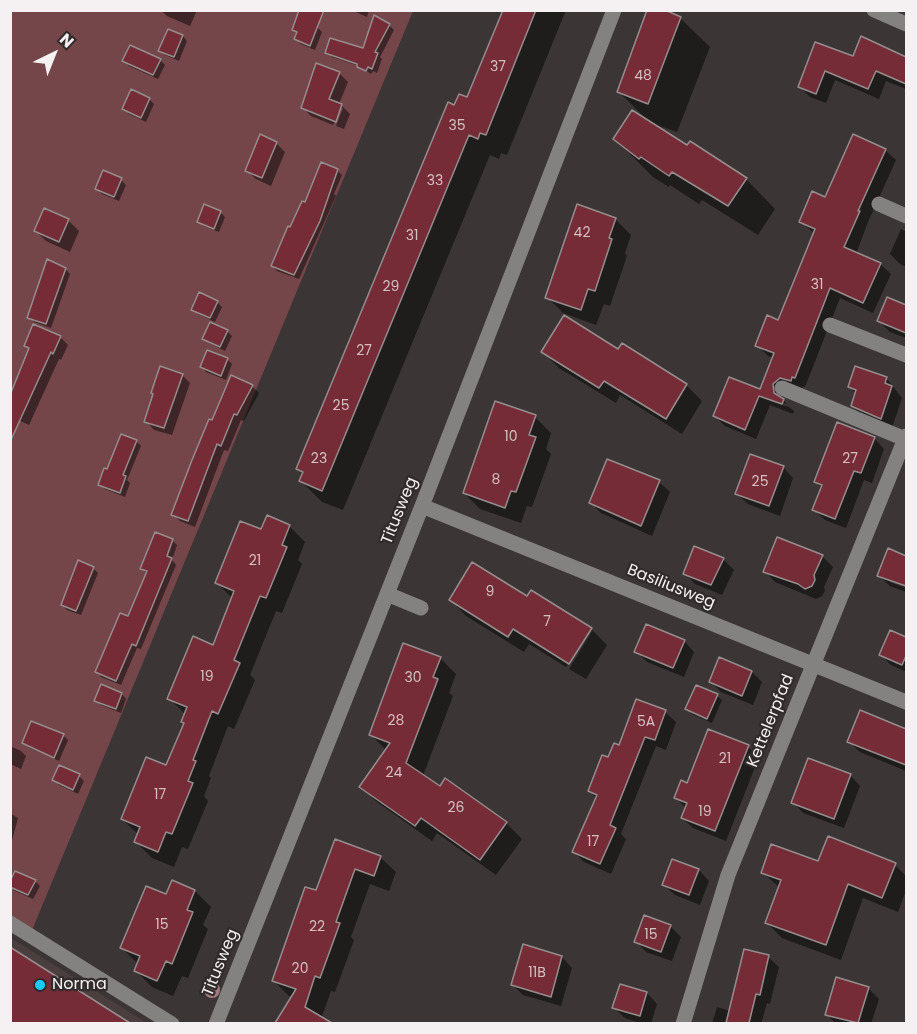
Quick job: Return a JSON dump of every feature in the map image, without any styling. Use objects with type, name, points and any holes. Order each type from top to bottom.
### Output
[{"type":"street","name":"Titusweg","points":[[216,1023],[422,506],[614,10]]},
{"type":"street","points":[[874,10],[906,24]]},
{"type":"street","points":[[879,204],[906,216]]},
{"type":"street","points":[[830,325],[906,355]]},
{"type":"street","points":[[782,388],[906,438]]},
{"type":"street","name":"Kettelerpfad","points":[[683,1023],[728,875],[906,438]]},
{"type":"street","name":"Basiliusweg","points":[[422,506],[906,702]]},
{"type":"street","points":[[387,594],[421,608]]},
{"type":"street","points":[[10,923],[171,1023]]},
{"type":"shaded area","points":[[10,11],[413,11],[30,935],[10,922]]},
{"type":"shaded area","name":"Norma","points":[[11,938],[147,1023],[11,1023]]},
{"type":"building","points":[[299,10],[324,10],[310,46],[294,39],[297,32],[292,30]]},
{"type":"building","points":[[503,10],[536,10],[486,135],[480,133],[478,139],[469,135],[322,491],[299,481],[303,472],[296,469],[448,102],[454,105],[459,94],[467,97]]},
{"type":"building","points":[[647,10],[665,10],[681,17],[648,104],[617,92]]},
{"type":"building","points":[[374,15],[390,24],[375,52],[378,53],[372,69],[368,67],[366,71],[357,67],[357,64],[325,53],[330,38],[363,48]]},
{"type":"building","points":[[168,29],[183,35],[174,57],[158,51]]},
{"type":"building","points":[[861,36],[906,57],[906,84],[876,71],[868,89],[825,71],[816,94],[798,87],[815,42],[853,56]]},
{"type":"building","points":[[130,45],[161,59],[153,75],[122,61]]},
{"type":"building","points":[[316,63],[340,72],[329,99],[342,104],[336,122],[301,108]]},
{"type":"building","points":[[131,89],[150,98],[141,118],[122,109]]},
{"type":"building","points":[[632,110],[687,145],[690,141],[747,178],[728,206],[672,172],[669,176],[641,157],[639,159],[613,139]]},
{"type":"building","points":[[260,134],[277,142],[262,178],[245,171]]},
{"type":"building","points":[[853,134],[886,149],[844,247],[881,263],[863,303],[830,288],[795,378],[792,377],[791,381],[780,378],[773,384],[774,393],[784,399],[782,404],[759,396],[745,430],[713,416],[729,377],[760,389],[774,353],[755,346],[767,315],[778,320],[815,229],[799,222],[812,191],[825,197]]},
{"type":"building","points":[[321,162],[338,169],[320,221],[294,275],[271,266],[288,226],[290,227],[302,201],[305,202]]},
{"type":"building","points":[[103,170],[122,178],[114,197],[95,189]]},
{"type":"building","points":[[204,204],[221,211],[214,229],[197,222]]},
{"type":"building","points":[[577,204],[616,218],[609,238],[612,239],[595,291],[588,289],[581,310],[545,298]]},
{"type":"building","points":[[44,208],[69,219],[59,242],[34,231]]},
{"type":"building","points":[[47,259],[66,268],[46,324],[27,318]]},
{"type":"building","points":[[199,292],[218,301],[210,318],[191,310]]},
{"type":"building","points":[[887,297],[906,305],[906,333],[877,321]]},
{"type":"building","points":[[564,315],[618,349],[622,343],[687,384],[666,419],[604,381],[599,388],[541,352]]},
{"type":"building","points":[[210,322],[228,330],[220,347],[202,339]]},
{"type":"building","points":[[33,324],[61,336],[53,354],[51,352],[10,442],[10,395],[29,348],[24,346]]},
{"type":"building","points":[[207,350],[228,358],[221,376],[200,367]]},
{"type":"building","points":[[160,366],[183,374],[164,428],[144,422]]},
{"type":"building","points":[[855,366],[887,377],[885,383],[892,386],[881,419],[851,406],[856,390],[848,387]]},
{"type":"building","points":[[231,375],[253,385],[237,415],[234,414],[221,446],[217,444],[188,521],[171,515],[209,419],[212,420]]},
{"type":"building","points":[[495,401],[536,415],[529,435],[536,437],[516,492],[511,491],[505,508],[463,493]]},
{"type":"building","points":[[837,422],[875,437],[861,473],[854,471],[835,519],[812,510],[822,485],[814,482]]},
{"type":"building","points":[[121,434],[137,440],[123,475],[126,476],[120,493],[98,485]]},
{"type":"building","points":[[750,454],[784,466],[769,506],[735,494]]},
{"type":"building","points":[[607,459],[660,480],[641,526],[589,503]]},
{"type":"building","points":[[267,515],[290,525],[282,545],[287,547],[266,598],[260,596],[234,660],[240,663],[218,714],[212,711],[193,760],[196,761],[188,781],[193,783],[172,834],[166,832],[158,852],[134,842],[140,827],[121,819],[146,757],[166,765],[184,723],[181,722],[187,707],[167,699],[193,636],[213,645],[234,591],[215,583],[240,521],[261,529]]},
{"type":"building","points":[[155,532],[173,539],[167,556],[172,558],[136,646],[132,644],[116,681],[95,672],[120,613],[128,616],[147,571],[140,569]]},
{"type":"building","points":[[777,537],[823,555],[812,586],[805,589],[798,584],[763,572]]},
{"type":"building","points":[[694,546],[724,558],[711,585],[683,574]]},
{"type":"building","points":[[888,548],[906,556],[906,586],[877,576]]},
{"type":"building","points":[[78,560],[94,567],[76,611],[61,605]]},
{"type":"building","points":[[472,562],[527,596],[531,590],[592,628],[569,664],[513,629],[508,637],[449,600]]},
{"type":"building","points":[[646,624],[685,640],[673,668],[634,652]]},
{"type":"building","points":[[890,630],[906,637],[906,656],[902,665],[879,655]]},
{"type":"building","points":[[403,643],[441,657],[433,677],[438,679],[406,763],[440,786],[445,778],[507,822],[480,860],[421,818],[415,826],[359,787],[390,743],[369,735]]},
{"type":"building","points":[[719,657],[752,671],[742,696],[709,682]]},
{"type":"building","points":[[101,684],[122,693],[116,709],[94,701]]},
{"type":"building","points":[[696,685],[718,694],[707,719],[685,709]]},
{"type":"building","points":[[636,699],[666,710],[655,740],[645,737],[610,825],[616,828],[600,864],[572,852],[597,795],[588,791],[602,755],[608,757],[614,743],[619,745]]},
{"type":"building","points":[[860,710],[906,729],[906,765],[847,742]]},
{"type":"building","points":[[31,721],[64,734],[54,758],[22,743]]},
{"type":"building","points":[[708,729],[749,745],[715,831],[681,818],[687,803],[674,798],[681,780],[687,783]]},
{"type":"building","points":[[808,758],[851,774],[834,819],[791,803]]},
{"type":"building","points":[[59,765],[80,774],[73,790],[52,780]]},
{"type":"building","points":[[828,836],[896,863],[882,898],[848,884],[826,945],[765,923],[781,880],[761,873],[771,844],[818,861]]},
{"type":"building","points":[[335,839],[381,856],[374,876],[355,869],[336,922],[340,923],[320,978],[315,976],[305,1007],[332,1023],[275,1023],[296,989],[272,981],[305,887],[316,890]]},
{"type":"building","points":[[672,859],[699,869],[689,895],[662,885]]},
{"type":"building","points":[[15,871],[36,880],[28,895],[10,887]]},
{"type":"building","points":[[172,880],[195,890],[187,910],[193,912],[172,964],[166,961],[157,981],[134,971],[140,956],[120,948],[146,886],[166,894]]},
{"type":"building","points":[[644,915],[671,925],[661,952],[634,942]]},
{"type":"building","points":[[523,944],[562,956],[551,997],[511,985]]},
{"type":"building","name":"Norma","points":[[10,947],[130,1023],[10,1023]]},
{"type":"building","points":[[744,949],[769,955],[760,995],[756,994],[749,1023],[726,1023]]},
{"type":"building","points":[[836,977],[869,987],[858,1023],[825,1015]]},
{"type":"building","points":[[620,984],[647,992],[640,1016],[612,1008]]},
{"type":"place","name":"Norma","points":[[40,985]]}]
